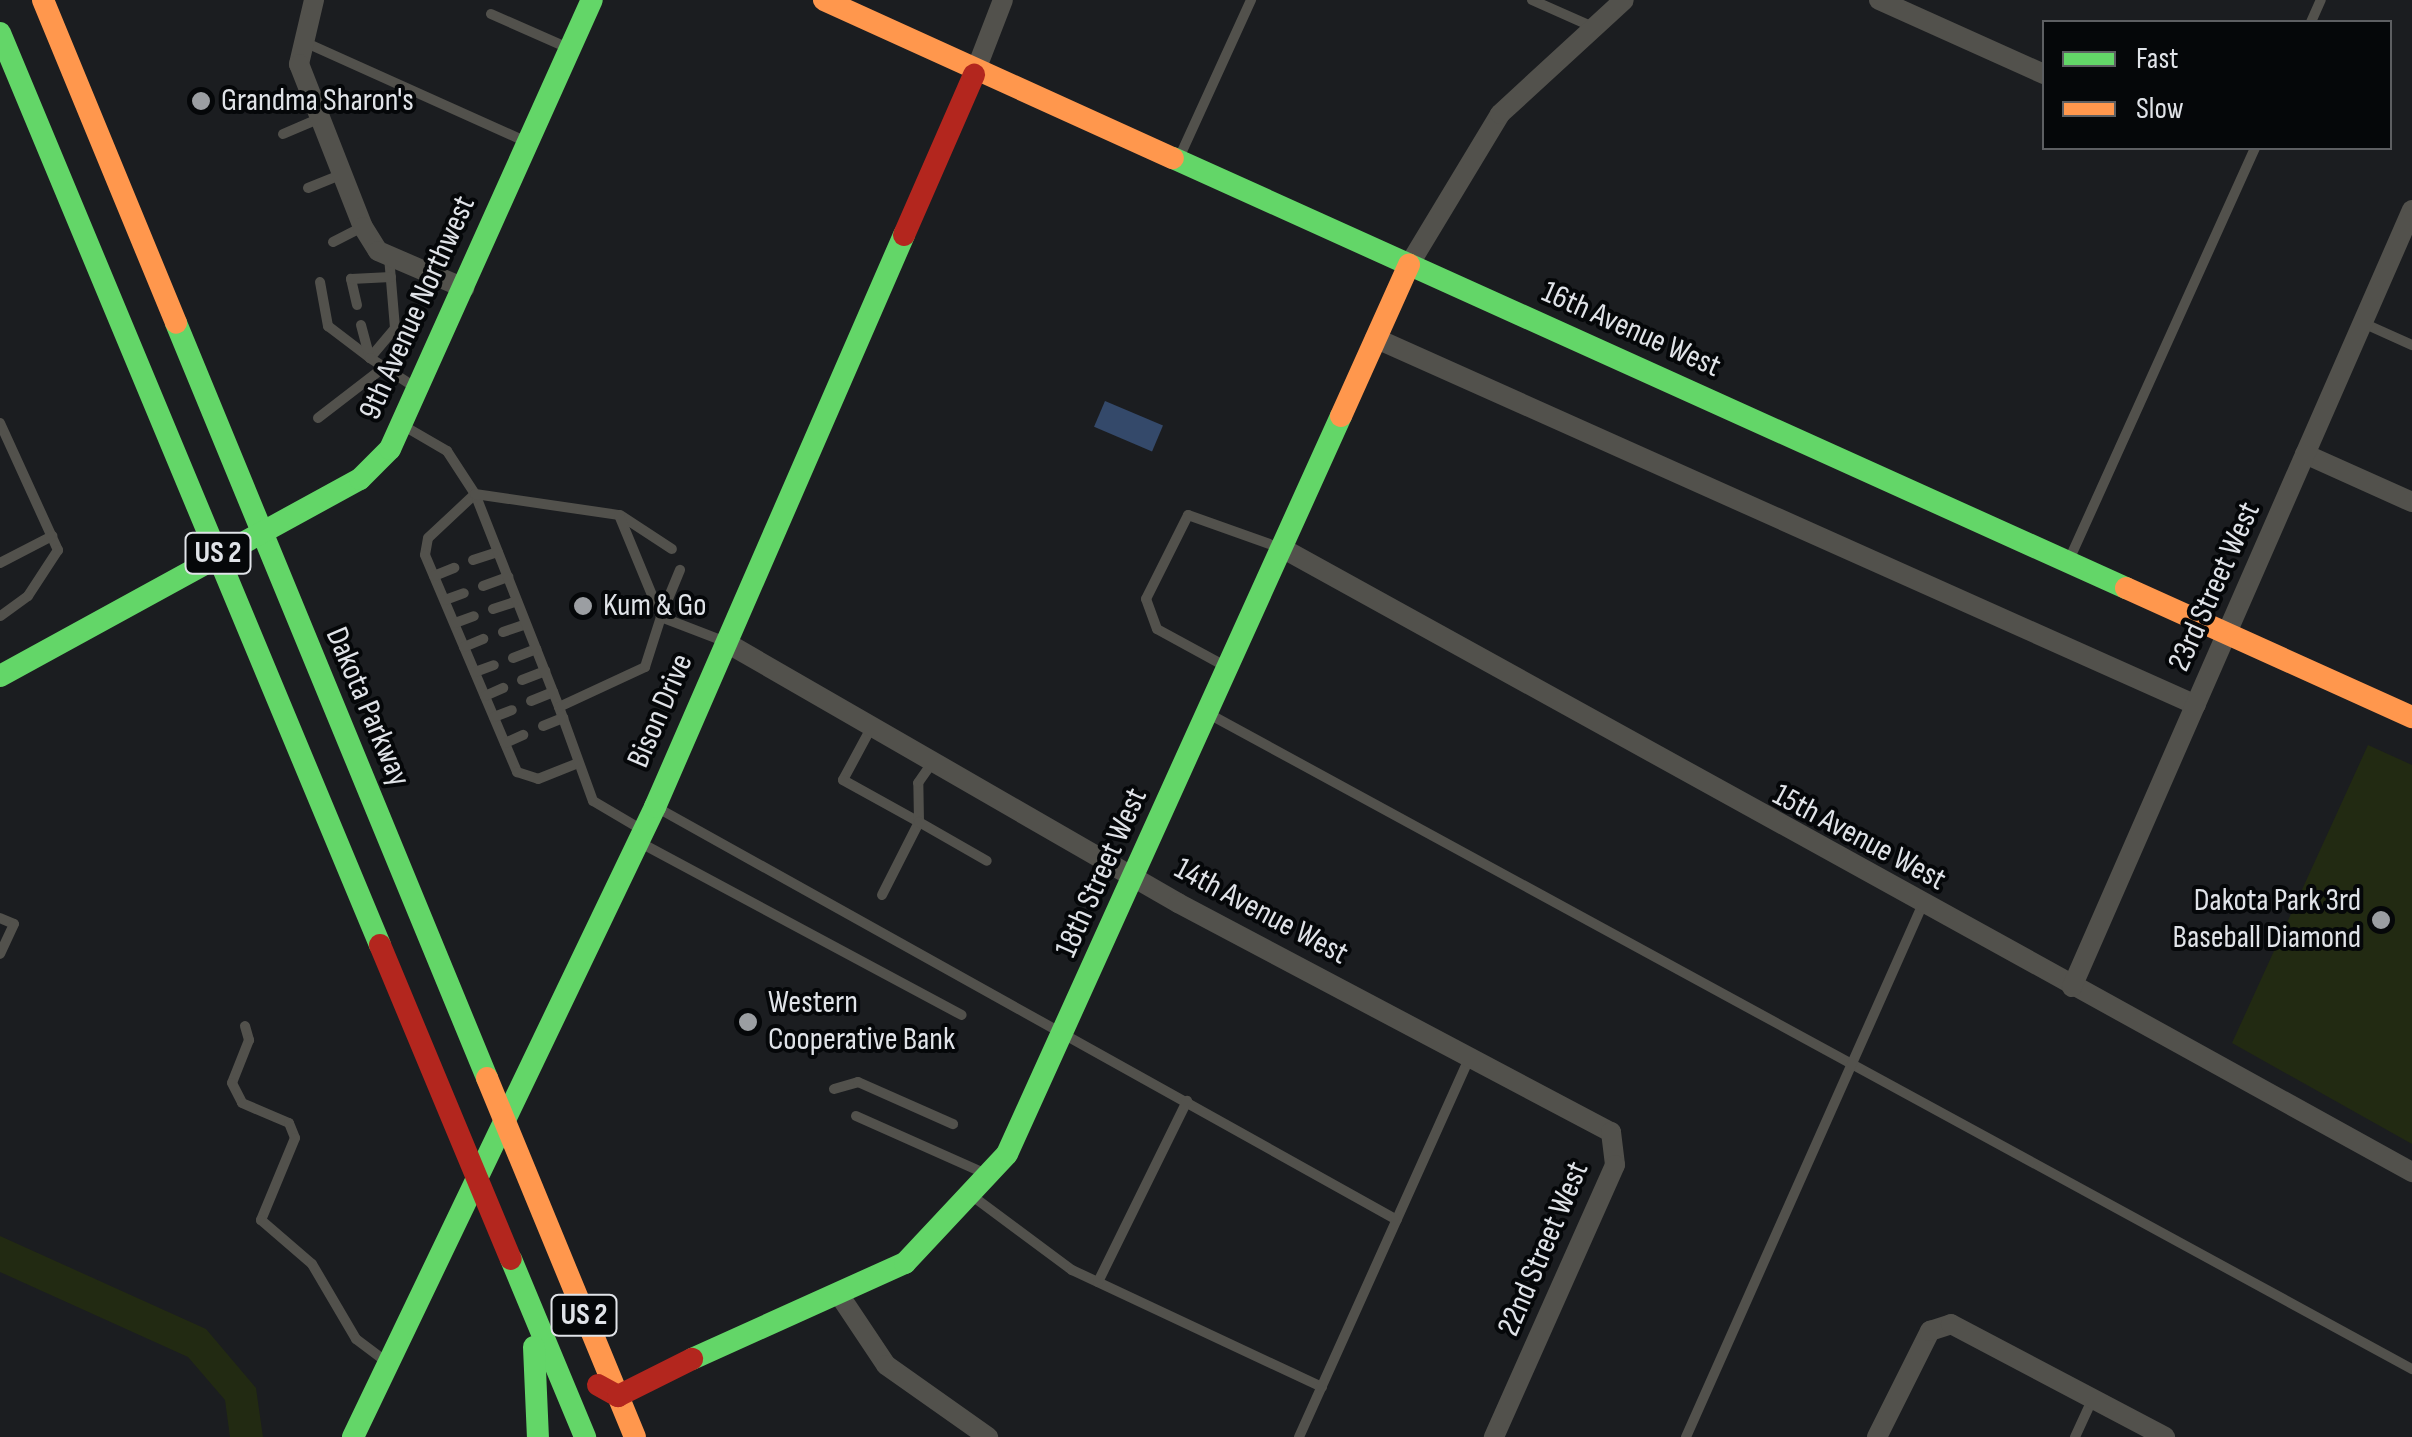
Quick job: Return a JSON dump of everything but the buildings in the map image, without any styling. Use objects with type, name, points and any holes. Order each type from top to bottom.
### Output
[{"type":"main road","name":"Dakota Parkway","points":[[43,0],[455,1029],[542,1235],[583,1311],[635,1437]]},
{"type":"main road","name":"9th Avenue Northwest","points":[[0,676],[360,480],[402,425],[419,390],[592,0]]},
{"type":"main road","name":"16th Avenue West","points":[[824,0],[974,75],[1409,265],[2412,717]]},
{"type":"main road","name":"US 2","points":[[0,33],[585,1437]]},
{"type":"main road","name":"Bison Drive","points":[[353,1437],[655,807],[974,75]]},
{"type":"main road","name":"18th Street West","points":[[618,1396],[905,1263],[975,1198],[991,1176],[1067,1034],[1409,265]]},
{"type":"main road","points":[[363,898],[417,968],[455,1029],[494,1146],[542,1235],[590,1370],[608,1396],[618,1396]]},
{"type":"main road","points":[[526,1290],[538,1437]]},
{"type":"main road","points":[[583,1311],[633,1355],[692,1359],[647,1437]]},
{"type":"street","points":[[314,0],[301,40],[314,120],[363,227],[390,267],[464,288]]},
{"type":"street","name":"Bison Drive","points":[[974,75],[1004,0]]},
{"type":"street","points":[[1409,265],[1500,114],[1624,0]]},
{"type":"street","points":[[1878,0],[2042,73]]},
{"type":"street","name":"23rd Street West","points":[[2072,987],[2412,210]]},
{"type":"street","points":[[1376,338],[2196,705]]},
{"type":"street","points":[[2305,454],[2412,502]]},
{"type":"street","name":"15th Avenue West","points":[[1282,548],[1922,906],[2412,1172]]},
{"type":"street","name":"14th Avenue West","points":[[726,643],[1135,879],[1565,1105]]},
{"type":"street","name":"22nd Street West","points":[[1494,1437],[1615,1164],[1610,1132],[1565,1105]]},
{"type":"street","points":[[840,1296],[886,1365],[988,1437]]},
{"type":"street","points":[[1877,1437],[1930,1331],[1951,1324],[2000,1344],[2165,1437]]},
{"type":"lane","points":[[1176,163],[1250,0]]},
{"type":"lane","points":[[1532,0],[1593,27]]},
{"type":"lane","points":[[491,14],[571,49]]},
{"type":"lane","points":[[301,40],[528,143]]},
{"type":"lane","points":[[283,134],[314,120]]},
{"type":"lane","points":[[2069,560],[2254,150]]},
{"type":"lane","points":[[308,188],[340,175]]},
{"type":"lane","points":[[333,242],[363,227]]},
{"type":"lane","points":[[357,305],[351,279],[390,267],[395,328],[370,358]]},
{"type":"lane","points":[[320,282],[328,326],[419,390]]},
{"type":"lane","points":[[2362,323],[2412,344]]},
{"type":"lane","points":[[361,325],[370,358]]},
{"type":"lane","points":[[318,418],[383,368]]},
{"type":"lane","points":[[0,423],[58,550],[28,596],[0,616]]},
{"type":"lane","points":[[402,425],[448,450],[475,494],[593,801],[641,836],[962,1015]]},
{"type":"lane","points":[[475,494],[620,515],[672,548]]},
{"type":"lane","points":[[475,494],[428,538],[434,576],[505,743],[527,778],[578,763]]},
{"type":"lane","points":[[620,515],[661,617],[726,643]]},
{"type":"lane","points":[[1229,667],[1157,629],[1146,599],[1188,515],[1282,548]]},
{"type":"lane","points":[[0,563],[52,536]]},
{"type":"lane","points":[[474,560],[498,552]]},
{"type":"lane","points":[[434,576],[454,568]]},
{"type":"lane","points":[[543,726],[561,712],[645,667],[680,570]]},
{"type":"lane","points":[[483,586],[508,577]]},
{"type":"lane","points":[[445,600],[464,593]]},
{"type":"lane","points":[[493,609],[517,601]]},
{"type":"lane","points":[[454,623],[474,616]]},
{"type":"lane","points":[[503,632],[526,624]]},
{"type":"lane","points":[[464,647],[484,639]]},
{"type":"lane","points":[[513,658],[536,649]]},
{"type":"lane","points":[[475,672],[494,665]]},
{"type":"lane","points":[[522,680],[544,670]]},
{"type":"lane","points":[[485,696],[503,688]]},
{"type":"lane","points":[[531,701],[553,692]]},
{"type":"lane","points":[[494,717],[512,710]]},
{"type":"lane","points":[[1208,714],[2412,1369]]},
{"type":"lane","points":[[871,728],[843,780],[987,861]]},
{"type":"lane","points":[[505,743],[523,736]]},
{"type":"lane","points":[[882,895],[919,822],[918,783],[932,763]]},
{"type":"lane","points":[[655,807],[1397,1220]]},
{"type":"lane","points":[[1686,1437],[1922,906]]},
{"type":"lane","points":[[0,918],[14,924],[0,954]]},
{"type":"lane","points":[[245,1026],[232,1083],[242,1102],[289,1124],[295,1138],[261,1220],[312,1264],[356,1340],[388,1364]]},
{"type":"lane","points":[[1300,1437],[1471,1056]]},
{"type":"lane","points":[[834,1089],[858,1082],[953,1124]]},
{"type":"lane","points":[[1098,1282],[1187,1101]]},
{"type":"lane","points":[[856,1116],[991,1176]]},
{"type":"lane","points":[[975,1198],[1028,1245],[1322,1387]]},
{"type":"lane","points":[[2076,1437],[2094,1397]]},
{"type":"green space","points":[[2368,745],[2412,765],[2412,1144],[2232,1043]]},
{"type":"green space","points":[[0,1236],[206,1329],[256,1388],[263,1437],[230,1437],[225,1400],[188,1357],[0,1272]]},
{"type":"water","points":[[1105,401],[1163,426],[1152,451],[1094,427]]},
{"type":"traffic: fast","points":[[0,676],[360,479],[390,449],[592,0]]},
{"type":"traffic: fast","points":[[0,33],[380,945]]},
{"type":"traffic: fast","points":[[1173,158],[2126,588]]},
{"type":"traffic: fast","points":[[353,1437],[655,807],[904,235]]},
{"type":"traffic: fast","points":[[176,323],[487,1078]]},
{"type":"traffic: fast","points":[[692,1359],[905,1263],[1007,1154],[1341,416]]},
{"type":"traffic: fast","points":[[511,1259],[585,1437]]},
{"type":"traffic: fast","points":[[534,1347],[538,1437]]},
{"type":"traffic: slow","points":[[43,0],[176,323]]},
{"type":"traffic: slow","points":[[824,0],[1173,158]]},
{"type":"traffic: slow","points":[[1341,416],[1409,265]]},
{"type":"traffic: slow","points":[[2126,588],[2412,717]]},
{"type":"traffic: slow","points":[[487,1078],[635,1437]]},
{"type":"traffic: jam","points":[[904,235],[974,75]]},
{"type":"traffic: jam","points":[[380,945],[511,1259]]},
{"type":"traffic: jam","points":[[598,1385],[618,1396],[692,1359]]},
{"type":"place","name":"Grandma Sharon's","points":[[201,101]]},
{"type":"place","name":"Kum & Go","points":[[583,606]]},
{"type":"place","name":"Dakota Park 3rd Baseball Diamond","points":[[2381,920]]},
{"type":"place","name":"Western Cooperative Bank","points":[[748,1022]]}]
